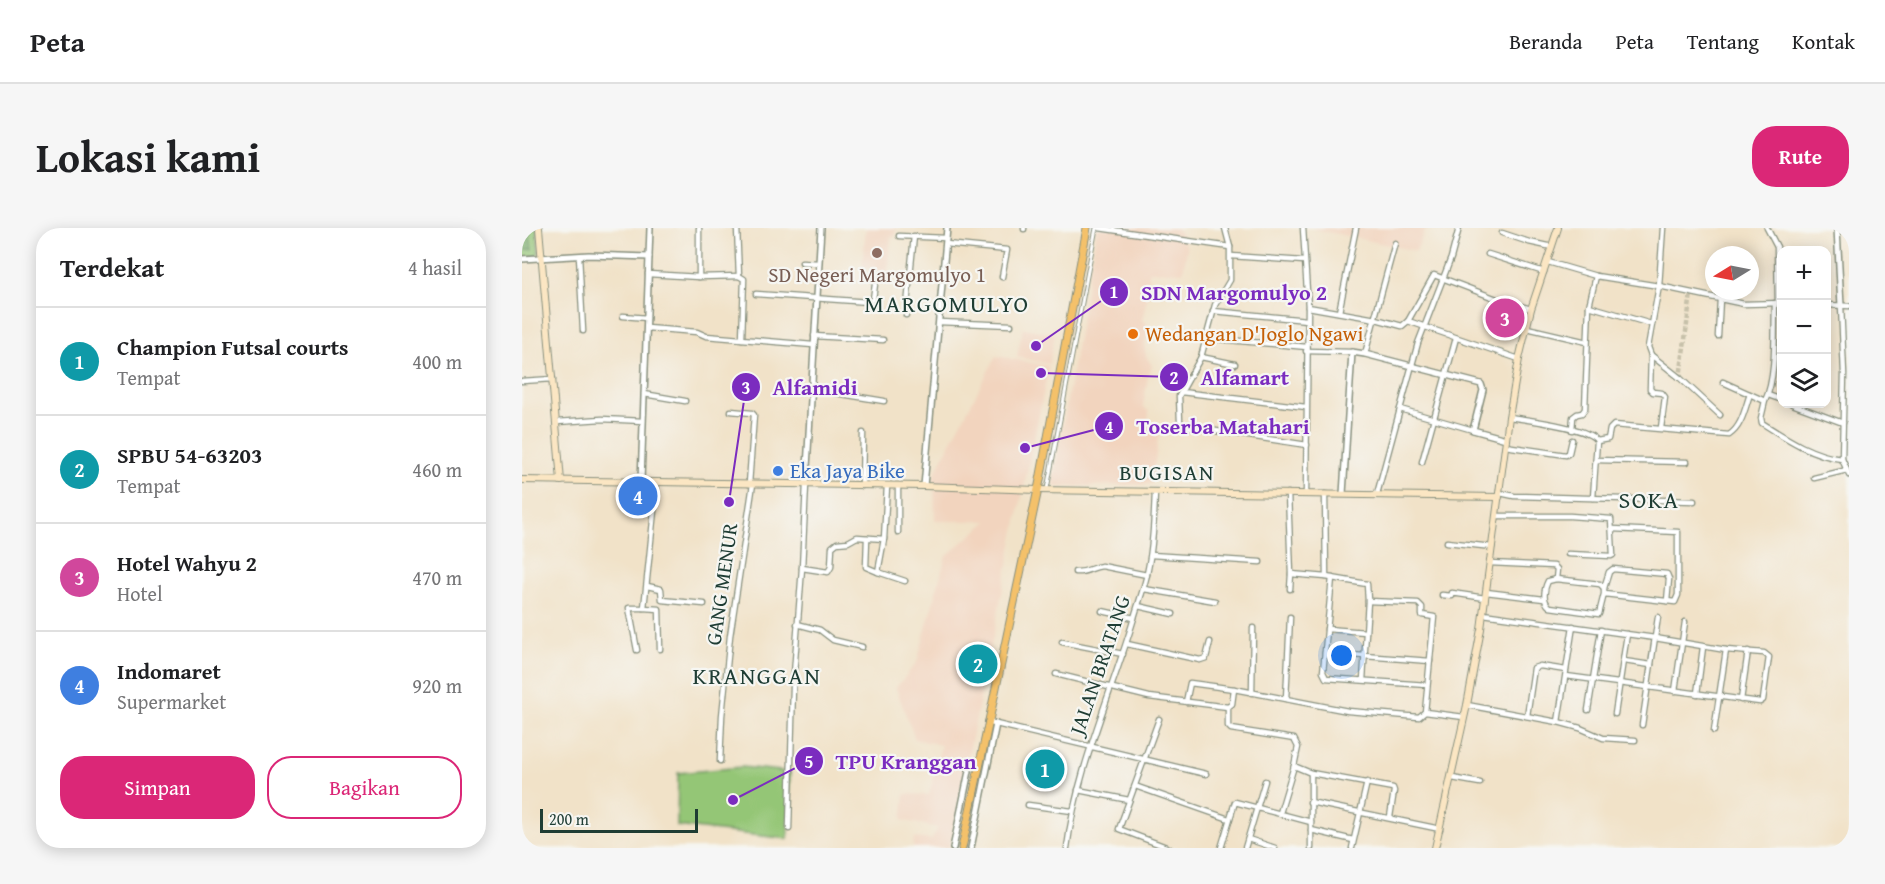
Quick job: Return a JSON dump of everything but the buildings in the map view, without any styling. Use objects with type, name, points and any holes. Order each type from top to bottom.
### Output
[{"type":"main road","points":[[539,228],[561,481]]},
{"type":"main road","points":[[962,848],[1038,490],[1087,228]]},
{"type":"main road","points":[[1435,848],[1467,705],[1483,614],[1519,358],[1531,309],[1558,228]]},
{"type":"main road","points":[[522,480],[1155,492],[1499,495]]},
{"type":"main road","points":[[1021,528],[1037,537]]},
{"type":"main road","points":[[1009,582],[1017,584]]},
{"type":"main road","points":[[1008,628],[1017,630]]},
{"type":"main road","points":[[994,649],[1013,645]]},
{"type":"main road","points":[[987,685],[995,687]]},
{"type":"main road","points":[[981,758],[989,760]]},
{"type":"street","points":[[641,482],[650,228]]},
{"type":"street","points":[[699,228],[699,277]]},
{"type":"street","points":[[737,228],[739,276]]},
{"type":"street","points":[[789,829],[791,734],[820,228]]},
{"type":"street","points":[[924,486],[947,228]]},
{"type":"street","points":[[1047,490],[1097,228],[1230,247]]},
{"type":"street","points":[[1225,228],[1231,256],[1230,280],[1215,305],[1201,357],[1181,392],[1178,402],[1180,422],[1184,426],[1307,445]]},
{"type":"street","points":[[1303,228],[1308,307],[1306,494]]},
{"type":"street","points":[[1339,312],[1356,228]]},
{"type":"street","points":[[1377,494],[1424,326],[1444,279],[1459,228]]},
{"type":"street","points":[[1663,228],[1659,286],[1647,347],[1651,355],[1720,415]]},
{"type":"street","points":[[1767,228],[1769,236],[1777,247],[1778,300]]},
{"type":"street","points":[[1815,478],[1848,472],[1842,459],[1841,306],[1836,228]]},
{"type":"street","points":[[1502,233],[1552,247]]},
{"type":"street","points":[[899,236],[914,236],[1007,250],[1002,277]]},
{"type":"street","points":[[906,315],[914,236]]},
{"type":"street","points":[[1365,354],[1395,243]]},
{"type":"street","points":[[1488,254],[1544,272]]},
{"type":"street","points":[[579,256],[583,331]]},
{"type":"street","points":[[522,259],[649,256]]},
{"type":"street","points":[[1231,256],[1304,261]]},
{"type":"street","points":[[802,262],[818,263]]},
{"type":"street","points":[[1548,262],[1596,276],[1705,296]]},
{"type":"street","points":[[648,274],[699,277],[739,276],[744,279],[742,339]]},
{"type":"street","points":[[1308,307],[1402,326],[1408,321],[1432,276],[1531,309]]},
{"type":"street","points":[[1572,430],[1573,417],[1585,409],[1589,306],[1596,276]]},
{"type":"street","points":[[756,294],[869,302],[873,299],[876,277]]},
{"type":"street","points":[[1718,336],[1720,300]]},
{"type":"street","points":[[1725,300],[1744,304],[1777,303]]},
{"type":"street","points":[[1831,305],[1849,306]]},
{"type":"street","points":[[1589,306],[1651,324]]},
{"type":"street","points":[[1213,311],[1307,320]]},
{"type":"street","points":[[1777,315],[1773,364],[1768,395],[1761,418],[1762,423],[1805,448],[1830,458],[1842,459]]},
{"type":"street","points":[[623,316],[647,318]]},
{"type":"street","points":[[939,321],[1011,326]]},
{"type":"street","points":[[1408,321],[1519,358]]},
{"type":"street","points":[[647,328],[697,332],[706,336],[813,345]]},
{"type":"street","points":[[1527,328],[1587,342]]},
{"type":"street","points":[[814,336],[883,340]]},
{"type":"street","points":[[1206,338],[1365,354],[1479,383],[1483,387],[1473,430]]},
{"type":"street","points":[[1422,462],[1456,338]]},
{"type":"street","points":[[1343,494],[1352,352]]},
{"type":"street","points":[[1651,355],[1650,388],[1653,392],[1662,393],[1665,397],[1661,428]]},
{"type":"street","points":[[1201,357],[1235,364]]},
{"type":"street","points":[[522,381],[553,379]]},
{"type":"street","points":[[1723,382],[1765,401]]},
{"type":"street","points":[[811,389],[884,401]]},
{"type":"street","points":[[1181,392],[1306,407]]},
{"type":"street","points":[[644,394],[685,400]]},
{"type":"street","points":[[1597,441],[1608,439],[1610,429],[1614,425],[1729,435],[1741,420],[1750,394]]},
{"type":"street","points":[[1768,395],[1777,398]]},
{"type":"street","points":[[1803,408],[1843,423]]},
{"type":"street","points":[[1400,409],[1506,442],[1566,455],[1569,453],[1572,440]]},
{"type":"street","name":"GANG MENUR","points":[[720,761],[730,636],[751,484],[754,415],[731,411]]},
{"type":"street","points":[[1509,417],[1552,424],[1594,436],[1597,441],[1593,498]]},
{"type":"street","points":[[557,422],[602,419],[643,421]]},
{"type":"street","points":[[862,486],[863,433]]},
{"type":"street","points":[[1596,460],[1686,462]]},
{"type":"street","points":[[644,608],[657,482]]},
{"type":"street","points":[[878,572],[884,539],[886,486]]},
{"type":"street","points":[[898,486],[898,532]]},
{"type":"street","name":"JALAN BRATANG","points":[[1067,848],[1072,811],[1090,746],[1127,644],[1144,589],[1151,555],[1155,492]]},
{"type":"street","points":[[1288,493],[1292,574],[1290,589]]},
{"type":"street","points":[[1325,494],[1329,577],[1323,672],[1326,678],[1427,685]]},
{"type":"street","points":[[1499,495],[1694,501]]},
{"type":"street","points":[[1496,516],[1608,518],[1612,521],[1614,552],[1611,556],[1568,554]]},
{"type":"street","points":[[1604,591],[1675,602],[1678,595],[1678,532],[1613,529]]},
{"type":"street","points":[[802,568],[828,572],[831,567],[834,544],[848,542],[855,537],[884,539]]},
{"type":"street","points":[[867,538],[866,567],[904,581]]},
{"type":"street","points":[[1448,542],[1492,547]]},
{"type":"street","points":[[1151,555],[1260,562]]},
{"type":"street","points":[[1490,562],[1554,566],[1557,569],[1556,579]]},
{"type":"street","points":[[1075,572],[1086,572],[1102,566],[1147,575]]},
{"type":"street","points":[[1604,591],[1600,584],[1556,579],[1548,581],[1544,599],[1550,607],[1599,614],[1611,570],[1667,574],[1669,579],[1667,601]]},
{"type":"street","points":[[1292,574],[1365,582],[1368,601],[1363,680]]},
{"type":"street","points":[[647,586],[661,589],[662,600],[705,604]]},
{"type":"street","points":[[1144,589],[1215,601]]},
{"type":"street","points":[[1442,595],[1452,596],[1452,593],[1544,599]]},
{"type":"street","points":[[1186,702],[1190,683],[1348,711],[1419,717],[1425,712],[1434,619],[1432,616],[1422,615],[1421,604],[1368,601]]},
{"type":"street","points":[[1138,606],[1173,614]]},
{"type":"street","points":[[637,650],[629,608],[659,609],[660,649]]},
{"type":"street","points":[[1102,611],[1134,618]]},
{"type":"street","points":[[1483,614],[1683,644],[1767,654],[1769,660],[1762,702],[1593,679],[1540,666],[1534,668],[1527,717]]},
{"type":"street","points":[[1286,699],[1290,617]]},
{"type":"street","points":[[1642,725],[1658,617]]},
{"type":"street","points":[[1675,691],[1685,622]]},
{"type":"street","points":[[797,624],[820,630],[833,640],[862,647]]},
{"type":"street","points":[[1558,722],[1573,626]]},
{"type":"street","points":[[1252,628],[1252,693]]},
{"type":"street","points":[[1327,629],[1366,633]]},
{"type":"street","points":[[1588,710],[1600,630]]},
{"type":"street","points":[[1615,714],[1627,634]]},
{"type":"street","points":[[1062,642],[1123,654]]},
{"type":"street","points":[[1127,644],[1200,660],[1206,658],[1210,642]]},
{"type":"street","points":[[1697,694],[1703,646]]},
{"type":"street","points":[[1714,731],[1726,650]]},
{"type":"street","points":[[1741,700],[1748,651]]},
{"type":"street","points":[[1325,653],[1430,661]]},
{"type":"street","points":[[1624,661],[1651,665]]},
{"type":"street","points":[[1056,674],[1149,697],[1228,707]]},
{"type":"street","points":[[1234,689],[1232,704],[1228,707],[1228,728],[1294,739],[1298,747],[1280,813]]},
{"type":"street","points":[[1467,705],[1558,722],[1603,738],[1635,740]]},
{"type":"street","points":[[1425,712],[1464,717]]},
{"type":"street","points":[[1159,719],[1119,829],[1151,845],[1169,848]]},
{"type":"street","points":[[988,722],[1206,774]]},
{"type":"street","points":[[971,848],[996,724]]},
{"type":"street","points":[[1294,766],[1311,773],[1393,789],[1390,817]]},
{"type":"street","points":[[953,848],[969,771]]},
{"type":"street","points":[[1311,773],[1311,848]]},
{"type":"street","points":[[1452,778],[1480,783]]},
{"type":"street","points":[[1245,848],[1265,782]]},
{"type":"street","points":[[1352,848],[1366,782]]},
{"type":"street","points":[[1135,786],[1228,819]]},
{"type":"street","points":[[1078,790],[1129,800]]},
{"type":"street","points":[[1221,848],[1235,802],[1311,822]]},
{"type":"street","points":[[1310,802],[1440,829]]},
{"type":"street","points":[[1028,805],[1072,811]]},
{"type":"street","points":[[1311,830],[1353,840]]},
{"type":"street","points":[[1248,839],[1275,848]]},
{"type":"shaded area","name":"SD Negeri Margomulyo 1","points":[[866,228],[896,228],[895,237],[891,237],[887,272],[862,267]]},
{"type":"shaded area","points":[[1097,228],[1177,228],[1187,248],[1183,272],[1149,271],[1149,289],[1142,320],[1150,328],[1144,345],[1146,356],[1152,366],[1148,375],[1143,406],[1149,412],[1148,423],[1159,431],[1152,484],[1055,487],[1053,482]]},
{"type":"shaded area","points":[[1310,228],[1429,228],[1424,232],[1416,251]]},
{"type":"shaded area","points":[[1023,328],[1055,334],[1049,364],[1017,357]]},
{"type":"shaded area","points":[[996,356],[1049,366],[949,848],[913,848],[914,838],[932,840],[938,828],[902,820],[905,794],[929,795],[941,745],[915,739],[896,688],[917,662],[946,556],[988,521],[935,521],[934,475]]},
{"type":"green space","points":[[522,228],[537,228],[539,253],[536,256],[522,258]]},
{"type":"green space","points":[[522,228],[529,228],[532,249],[522,250]]},
{"type":"green space","points":[[742,767],[790,772],[788,839],[677,826],[678,773]]},
{"type":"tunnel","points":[[1680,378],[1691,293]]},
{"type":"place","name":"SD Negeri Margomulyo 1","points":[[877,253]]},
{"type":"place","name":"Hotel Wahyu 2","points":[[1505,318]]},
{"type":"place","name":"Wedangan D'Joglo Ngawi","points":[[1133,334]]},
{"type":"place","name":"SDN Margomulyo 2","points":[[1036,346]]},
{"type":"place","name":"Alfamart","points":[[1041,373]]},
{"type":"place","name":"Toserba Matahari","points":[[1025,448]]},
{"type":"place","name":"Eka Jaya Bike","points":[[778,471]]},
{"type":"place","name":"Indomaret","points":[[638,496]]},
{"type":"place","name":"Alfamidi","points":[[729,502]]},
{"type":"place","name":"SPBU 54-63203","points":[[978,664]]},
{"type":"place","name":"Champion Futsal courts","points":[[1045,769]]},
{"type":"place","name":"TPU Kranggan","points":[[733,800]]},
{"type":"district","name":"MARGOMULYO","points":[[947,304]]},
{"type":"district","name":"BUGISAN","points":[[1167,472]]},
{"type":"district","name":"SOKA","points":[[1649,500]]},
{"type":"district","name":"KRANGGAN","points":[[757,676]]}]
